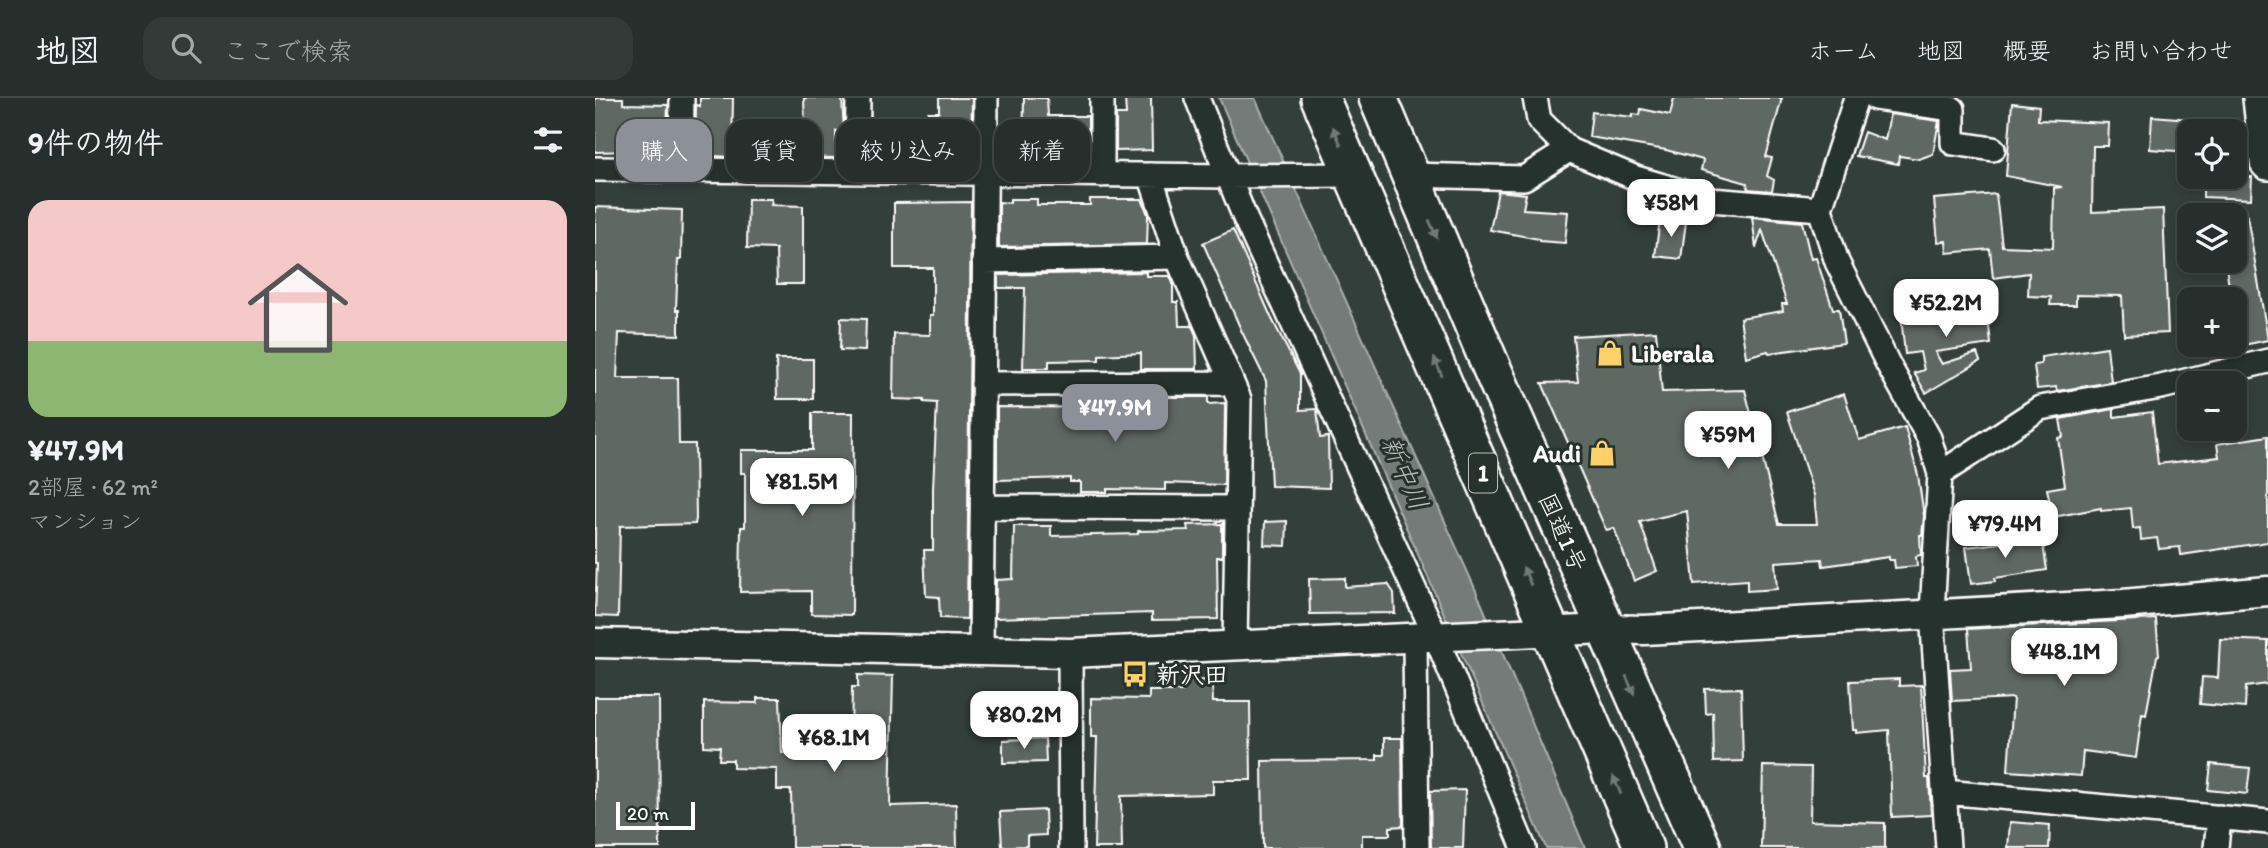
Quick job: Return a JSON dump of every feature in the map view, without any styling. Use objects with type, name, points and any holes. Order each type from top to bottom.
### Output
[{"type":"highway","name":"国道1号","points":[[1320,98],[1354,175],[1537,633],[1644,848]]},
{"type":"highway","name":"国道1号","points":[[1378,98],[1490,364],[1702,848]]},
{"type":"main road","points":[[2260,98],[2268,162]]},
{"type":"street","points":[[682,98],[682,119]]},
{"type":"street","points":[[858,98],[858,119]]},
{"type":"street","points":[[981,651],[986,98]]},
{"type":"street","points":[[1102,98],[1102,175]]},
{"type":"street","points":[[1197,98],[1232,176],[1245,218],[1426,638],[1524,848]]},
{"type":"street","points":[[1535,98],[1539,120],[1569,150],[1636,178],[1711,200],[1820,209]]},
{"type":"street","points":[[1856,98],[1820,209],[1837,262],[1929,438],[1940,474],[1932,613],[1948,848]]},
{"type":"street","points":[[1875,98],[1953,109],[1953,143],[1993,149]]},
{"type":"street","points":[[1410,175],[1524,178],[1569,150]]},
{"type":"street","points":[[595,169],[616,169]]},
{"type":"street","points":[[712,170],[836,172]]},
{"type":"street","points":[[980,173],[1354,175]]},
{"type":"street","points":[[1150,175],[1177,257],[1239,399],[1235,646]]},
{"type":"street","points":[[985,261],[1177,257]]},
{"type":"street","points":[[1940,474],[2040,408],[2161,387],[2268,361]]},
{"type":"street","points":[[983,384],[1232,383]]},
{"type":"street","points":[[982,507],[1237,508]]},
{"type":"street","points":[[595,643],[1070,653],[1606,629],[1644,630],[2123,604],[2268,591]]},
{"type":"street","points":[[1417,848],[1426,638]]},
{"type":"street","points":[[1070,653],[1071,848]]},
{"type":"street","points":[[1945,792],[2268,822]]},
{"type":"street","points":[[2216,848],[2219,817]]},
{"type":"water","name":"新中川","points":[[1219,98],[1255,98],[1477,593],[1585,848],[1546,848]]},
{"type":"building","points":[[595,98],[623,98],[623,104],[668,105],[667,119],[616,119],[616,151],[595,152]]},
{"type":"building","points":[[700,98],[733,98],[733,119],[726,119],[726,157],[712,156],[712,119],[696,119],[696,105],[700,106]]},
{"type":"building","points":[[804,98],[842,98],[843,119],[836,119],[836,158],[822,158],[822,119],[805,119]]},
{"type":"building","points":[[939,98],[972,98],[972,119],[928,119],[928,112],[939,112]]},
{"type":"building","points":[[1024,98],[1047,98],[1048,116],[1088,116],[1088,119],[1024,119]]},
{"type":"building","points":[[1125,98],[1151,98],[1152,150],[1116,151],[1116,115],[1126,115]]},
{"type":"building","points":[[1674,98],[1782,98],[1766,157],[1772,158],[1767,176],[1774,180],[1772,191],[1748,189],[1747,183],[1701,170],[1703,160],[1666,150],[1589,137],[1592,112],[1633,117],[1633,114],[1640,115],[1641,109],[1670,115]]},
{"type":"building","points":[[2012,103],[2039,106],[2038,120],[2109,123],[2108,146],[2093,146],[2092,212],[2163,209],[2168,333],[2124,335],[2122,296],[2076,295],[2076,305],[2050,305],[2051,297],[2028,296],[2029,273],[1993,278],[1990,249],[1947,253],[1946,241],[1938,242],[1934,199],[1996,194],[2002,246],[2053,248],[2054,188],[2062,187],[2006,176]]},
{"type":"building","points":[[1890,114],[1939,121],[1933,154],[1919,159],[1899,156],[1898,164],[1856,156],[1864,132],[1885,140]]},
{"type":"building","points":[[2152,116],[2189,119],[2177,119],[2177,151],[2150,149]]},
{"type":"building","points":[[2247,177],[2252,177],[2251,199],[2203,197],[2203,189],[2247,189]]},
{"type":"building","points":[[1498,191],[1526,194],[1523,209],[1568,212],[1565,243],[1539,241],[1490,230]]},
{"type":"building","points":[[748,199],[772,199],[771,205],[803,206],[803,284],[777,284],[776,249],[747,248]]},
{"type":"building","points":[[1010,199],[1037,199],[1037,205],[1090,205],[1090,199],[1142,199],[1148,215],[1147,244],[999,247],[999,202],[1010,203]]},
{"type":"building","points":[[971,202],[967,619],[940,618],[939,597],[926,596],[924,550],[933,550],[937,403],[893,399],[894,334],[930,335],[930,315],[933,315],[933,268],[894,268],[894,203]]},
{"type":"building","points":[[595,207],[682,210],[676,310],[679,310],[679,335],[619,333],[617,378],[678,378],[679,444],[695,444],[696,519],[695,524],[620,526],[618,617],[595,616]]},
{"type":"building","points":[[2247,215],[2268,340],[2247,344],[2247,287],[2229,287],[2227,273],[2247,273]]},
{"type":"building","points":[[1752,217],[1802,222],[1811,259],[1816,258],[1833,309],[1839,309],[1844,343],[1768,351],[1746,357],[1740,318],[1783,311],[1782,304],[1787,304],[1762,230],[1756,248]]},
{"type":"building","points":[[1660,219],[1686,222],[1681,259],[1655,256]]},
{"type":"building","points":[[1233,230],[1271,317],[1300,374],[1300,410],[1317,409],[1320,438],[1328,437],[1329,488],[1271,486],[1266,381],[1203,243]]},
{"type":"building","points":[[1146,272],[1146,276],[1170,276],[1173,283],[1173,302],[1178,302],[1179,326],[1192,326],[1196,335],[1197,369],[1141,369],[1141,353],[1099,355],[1099,360],[1049,361],[1049,368],[1023,368],[1025,288],[998,288],[998,275]]},
{"type":"building","points":[[1986,301],[1991,344],[1935,352],[1942,364],[1977,353],[1980,361],[1926,393],[1914,373],[1924,370],[1920,352],[1905,354],[1901,317],[1929,314],[1928,309]]},
{"type":"building","points":[[841,318],[866,319],[865,351],[840,350]]},
{"type":"building","points":[[1656,331],[1662,392],[1745,390],[1779,524],[1817,524],[1814,495],[1787,412],[1844,394],[1859,440],[1905,427],[1918,475],[1924,516],[1920,535],[1921,555],[1916,556],[1917,566],[1895,568],[1894,560],[1889,560],[1889,557],[1823,566],[1822,559],[1775,562],[1777,589],[1747,591],[1747,580],[1694,584],[1687,511],[1640,522],[1657,571],[1634,581],[1614,528],[1606,530],[1542,383],[1578,382],[1573,336]]},
{"type":"building","points":[[2107,347],[2111,382],[2057,391],[2056,387],[2037,389],[2034,365],[2041,364],[2041,357]]},
{"type":"building","points":[[776,359],[813,359],[813,399],[777,399]]},
{"type":"building","points":[[1142,397],[1208,397],[1208,404],[1225,403],[1224,485],[1165,483],[1165,490],[1107,489],[1107,492],[1080,492],[1080,482],[1070,482],[1070,478],[997,480],[997,407],[1142,408]]},
{"type":"building","points":[[2114,409],[2114,417],[2152,412],[2158,464],[2219,457],[2217,444],[2268,436],[2268,542],[2181,555],[2180,547],[2159,549],[2157,538],[2141,540],[2140,528],[2133,529],[2131,508],[2101,511],[2101,508],[2053,517],[2047,489],[2065,486],[2058,438],[2063,437],[2060,419]]},
{"type":"building","points":[[812,413],[853,413],[852,615],[811,614],[811,591],[740,592],[741,527],[745,527],[745,473],[741,473],[741,450],[812,450]]},
{"type":"building","points":[[1287,521],[1286,546],[1264,545],[1265,522]]},
{"type":"building","points":[[1222,524],[1222,557],[1217,557],[1218,619],[1152,620],[1152,613],[995,618],[996,580],[1013,579],[1014,526],[1051,526],[1051,536],[1138,534],[1138,531],[1188,530],[1187,525]]},
{"type":"building","points":[[2042,538],[2047,570],[1971,584],[1966,547]]},
{"type":"building","points":[[1345,578],[1345,587],[1388,584],[1394,593],[1395,613],[1310,614],[1309,579]]},
{"type":"building","points":[[2156,619],[2159,655],[2146,715],[2142,714],[2136,758],[2083,751],[2081,776],[2008,771],[2013,698],[1952,701],[1950,669],[1971,668],[1968,629]]},
{"type":"building","points":[[2220,639],[2268,641],[2268,684],[2246,687],[2245,708],[2200,704],[2202,677],[2218,678]]},
{"type":"building","points":[[858,675],[893,676],[890,806],[956,804],[957,848],[792,848],[791,790],[777,790],[777,769],[733,768],[733,760],[719,760],[720,747],[704,746],[704,702],[757,703],[757,698],[780,698],[782,753],[822,751],[823,740],[851,741],[852,687],[858,687]]},
{"type":"building","points":[[1899,679],[1899,686],[1921,685],[1926,778],[1929,778],[1931,815],[1892,817],[1889,730],[1856,733],[1856,730],[1853,730],[1850,681]]},
{"type":"building","points":[[1212,680],[1213,702],[1250,702],[1251,780],[1213,780],[1213,794],[1121,796],[1122,848],[1094,848],[1097,737],[1091,737],[1091,698],[1149,699],[1149,691],[1182,691],[1182,681]]},
{"type":"building","points":[[1741,688],[1743,761],[1714,762],[1713,713],[1706,714],[1705,689]]},
{"type":"building","points":[[595,697],[659,697],[660,848],[595,848]]},
{"type":"building","points":[[1045,738],[1046,762],[1003,763],[1003,740]]},
{"type":"building","points":[[1384,738],[1402,738],[1403,826],[1390,827],[1390,835],[1362,835],[1362,848],[1263,848],[1262,761],[1377,760],[1377,755],[1384,755]]},
{"type":"building","points":[[2211,764],[2250,768],[2247,794],[2208,790]]},
{"type":"building","points":[[1763,766],[1811,767],[1810,821],[1885,823],[1885,848],[1761,848]]},
{"type":"building","points":[[1465,790],[1463,848],[1431,848],[1430,791]]},
{"type":"building","points":[[1045,810],[1046,835],[1027,836],[1027,846],[1002,847],[1000,812]]},
{"type":"building","points":[[2010,822],[2050,825],[2049,848],[2008,848]]},
{"type":"place","name":"Liberala","points":[[1610,353]]},
{"type":"place","name":"Audi","points":[[1602,453]]},
{"type":"place","name":"新沢田","points":[[1135,674]]}]
